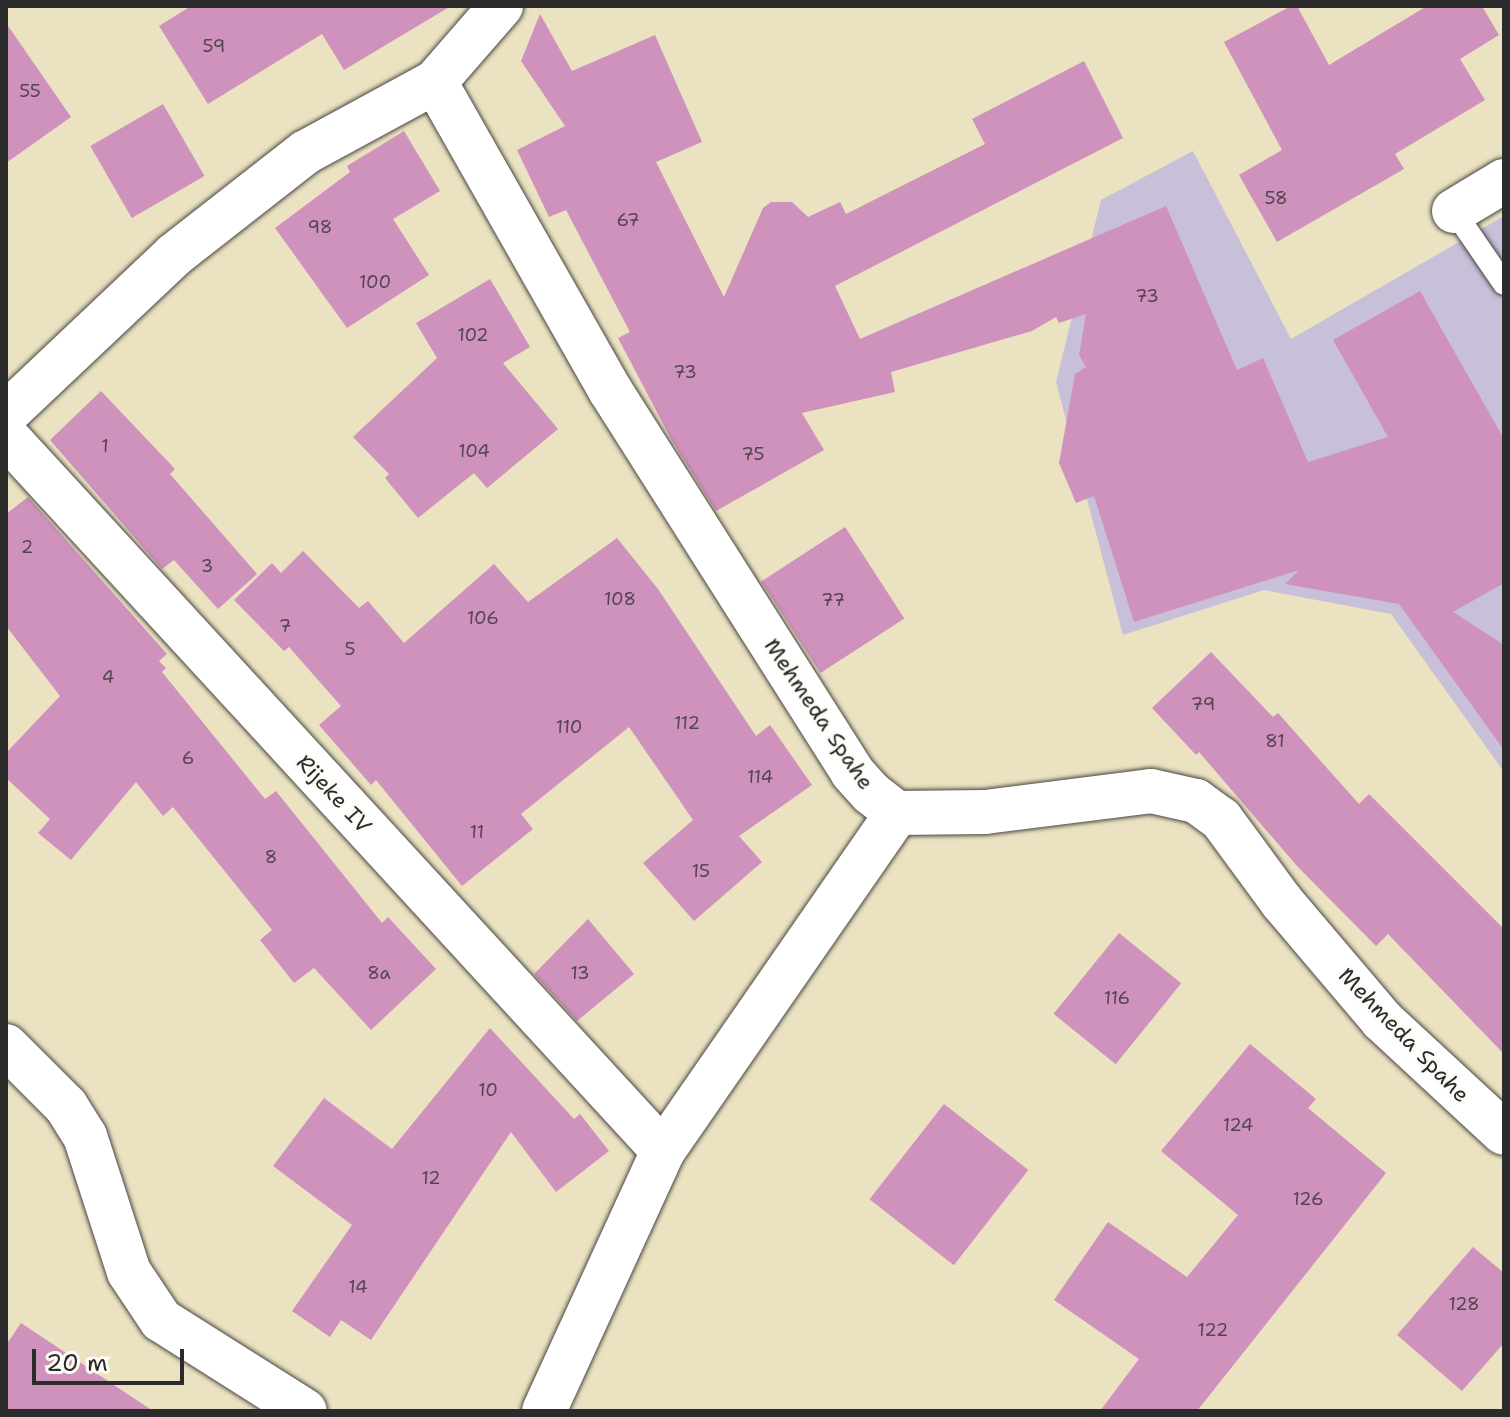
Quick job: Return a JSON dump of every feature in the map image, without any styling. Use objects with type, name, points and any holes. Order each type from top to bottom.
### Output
[{"type":"street","points":[[6,414],[174,255],[306,152],[435,82],[501,6]]},
{"type":"street","name":"Mehmeda Spahe","points":[[435,82],[610,390],[852,772],[897,813],[985,812],[1151,791],[1196,801],[1221,819],[1282,902],[1382,1020],[1504,1133]]},
{"type":"street","points":[[1454,211],[1504,181]]},
{"type":"street","name":"Rijeke IV","points":[[6,436],[663,1151]]},
{"type":"street","points":[[544,1411],[663,1151],[897,813]]},
{"type":"street","points":[[6,1046],[66,1106],[85,1136],[129,1272],[161,1320],[305,1411]]},
{"type":"lane","points":[[1454,211],[1504,284]]},
{"type":"shaded area","points":[[1193,151],[1291,339],[1504,216],[1504,772],[1391,614],[1264,590],[1123,635],[1056,382],[1101,200]]},
{"type":"building","points":[[191,6],[451,6],[344,70],[322,34],[208,104],[159,26]]},
{"type":"building","points":[[1291,6],[1297,6],[1329,65],[1427,6],[1482,6],[1499,35],[1460,59],[1485,100],[1395,154],[1404,169],[1277,242],[1239,175],[1282,150],[1224,42]]},
{"type":"building","points":[[540,14],[572,71],[655,35],[702,142],[656,162],[724,297],[763,208],[771,202],[792,202],[808,217],[840,202],[846,214],[985,144],[972,119],[1084,61],[1123,138],[835,286],[860,339],[1166,206],[1237,370],[1263,358],[1308,462],[1388,437],[1333,340],[1420,291],[1504,439],[1504,583],[1453,612],[1504,645],[1504,750],[1399,604],[1285,584],[1299,570],[1134,622],[1094,496],[1076,503],[1059,463],[1075,374],[1086,367],[1079,355],[1086,314],[1059,323],[1056,317],[1032,331],[891,372],[895,392],[802,413],[824,450],[716,511],[671,439],[618,338],[630,332],[566,210],[549,217],[517,150],[565,126],[521,61]]},
{"type":"building","points":[[6,23],[71,117],[6,163]]},
{"type":"building","points":[[163,104],[204,176],[132,218],[90,146]]},
{"type":"building","points":[[404,131],[440,191],[393,219],[429,275],[347,328],[275,228],[350,172],[347,166]]},
{"type":"building","points":[[490,279],[530,347],[503,363],[558,429],[487,488],[474,473],[418,518],[385,478],[389,474],[353,437],[437,358],[416,323]]},
{"type":"building","points":[[101,391],[175,469],[170,474],[257,574],[218,609],[174,560],[162,569],[50,440]]},
{"type":"building","points":[[28,497],[167,654],[159,661],[166,668],[162,672],[265,799],[276,791],[382,923],[388,917],[436,969],[371,1030],[314,968],[294,983],[260,940],[272,930],[173,807],[163,816],[136,782],[71,860],[38,833],[50,819],[6,778],[6,753],[60,696],[6,626],[6,514]]},
{"type":"building","points":[[845,527],[904,618],[820,673],[761,581]]},
{"type":"building","points":[[617,538],[658,589],[756,736],[770,725],[812,785],[739,836],[762,862],[694,921],[643,863],[693,820],[629,727],[521,814],[533,829],[462,886],[376,780],[371,785],[319,725],[341,706],[289,647],[284,651],[234,600],[272,563],[281,573],[303,551],[359,608],[368,601],[404,643],[494,564],[528,602]]},
{"type":"building","points":[[1211,652],[1273,717],[1278,713],[1359,804],[1369,794],[1504,929],[1504,1054],[1388,934],[1376,946],[1297,866],[1199,752],[1196,755],[1152,708]]},
{"type":"building","points":[[588,919],[634,974],[577,1021],[534,974]]},
{"type":"building","points":[[1119,933],[1181,983],[1116,1064],[1054,1014]]},
{"type":"building","points":[[490,1028],[574,1119],[580,1114],[609,1151],[556,1192],[511,1132],[371,1340],[341,1320],[330,1337],[292,1311],[352,1225],[273,1166],[324,1098],[392,1149]]},
{"type":"building","points":[[1250,1044],[1316,1099],[1308,1108],[1386,1173],[1197,1411],[1100,1411],[1139,1359],[1054,1300],[1108,1222],[1187,1277],[1238,1215],[1161,1151]]},
{"type":"building","points":[[944,1104],[1028,1170],[954,1265],[870,1199]]},
{"type":"building","points":[[1473,1247],[1504,1273],[1504,1343],[1462,1391],[1397,1335]]},
{"type":"building","points":[[21,1323],[153,1411],[6,1411],[6,1345]]}]
